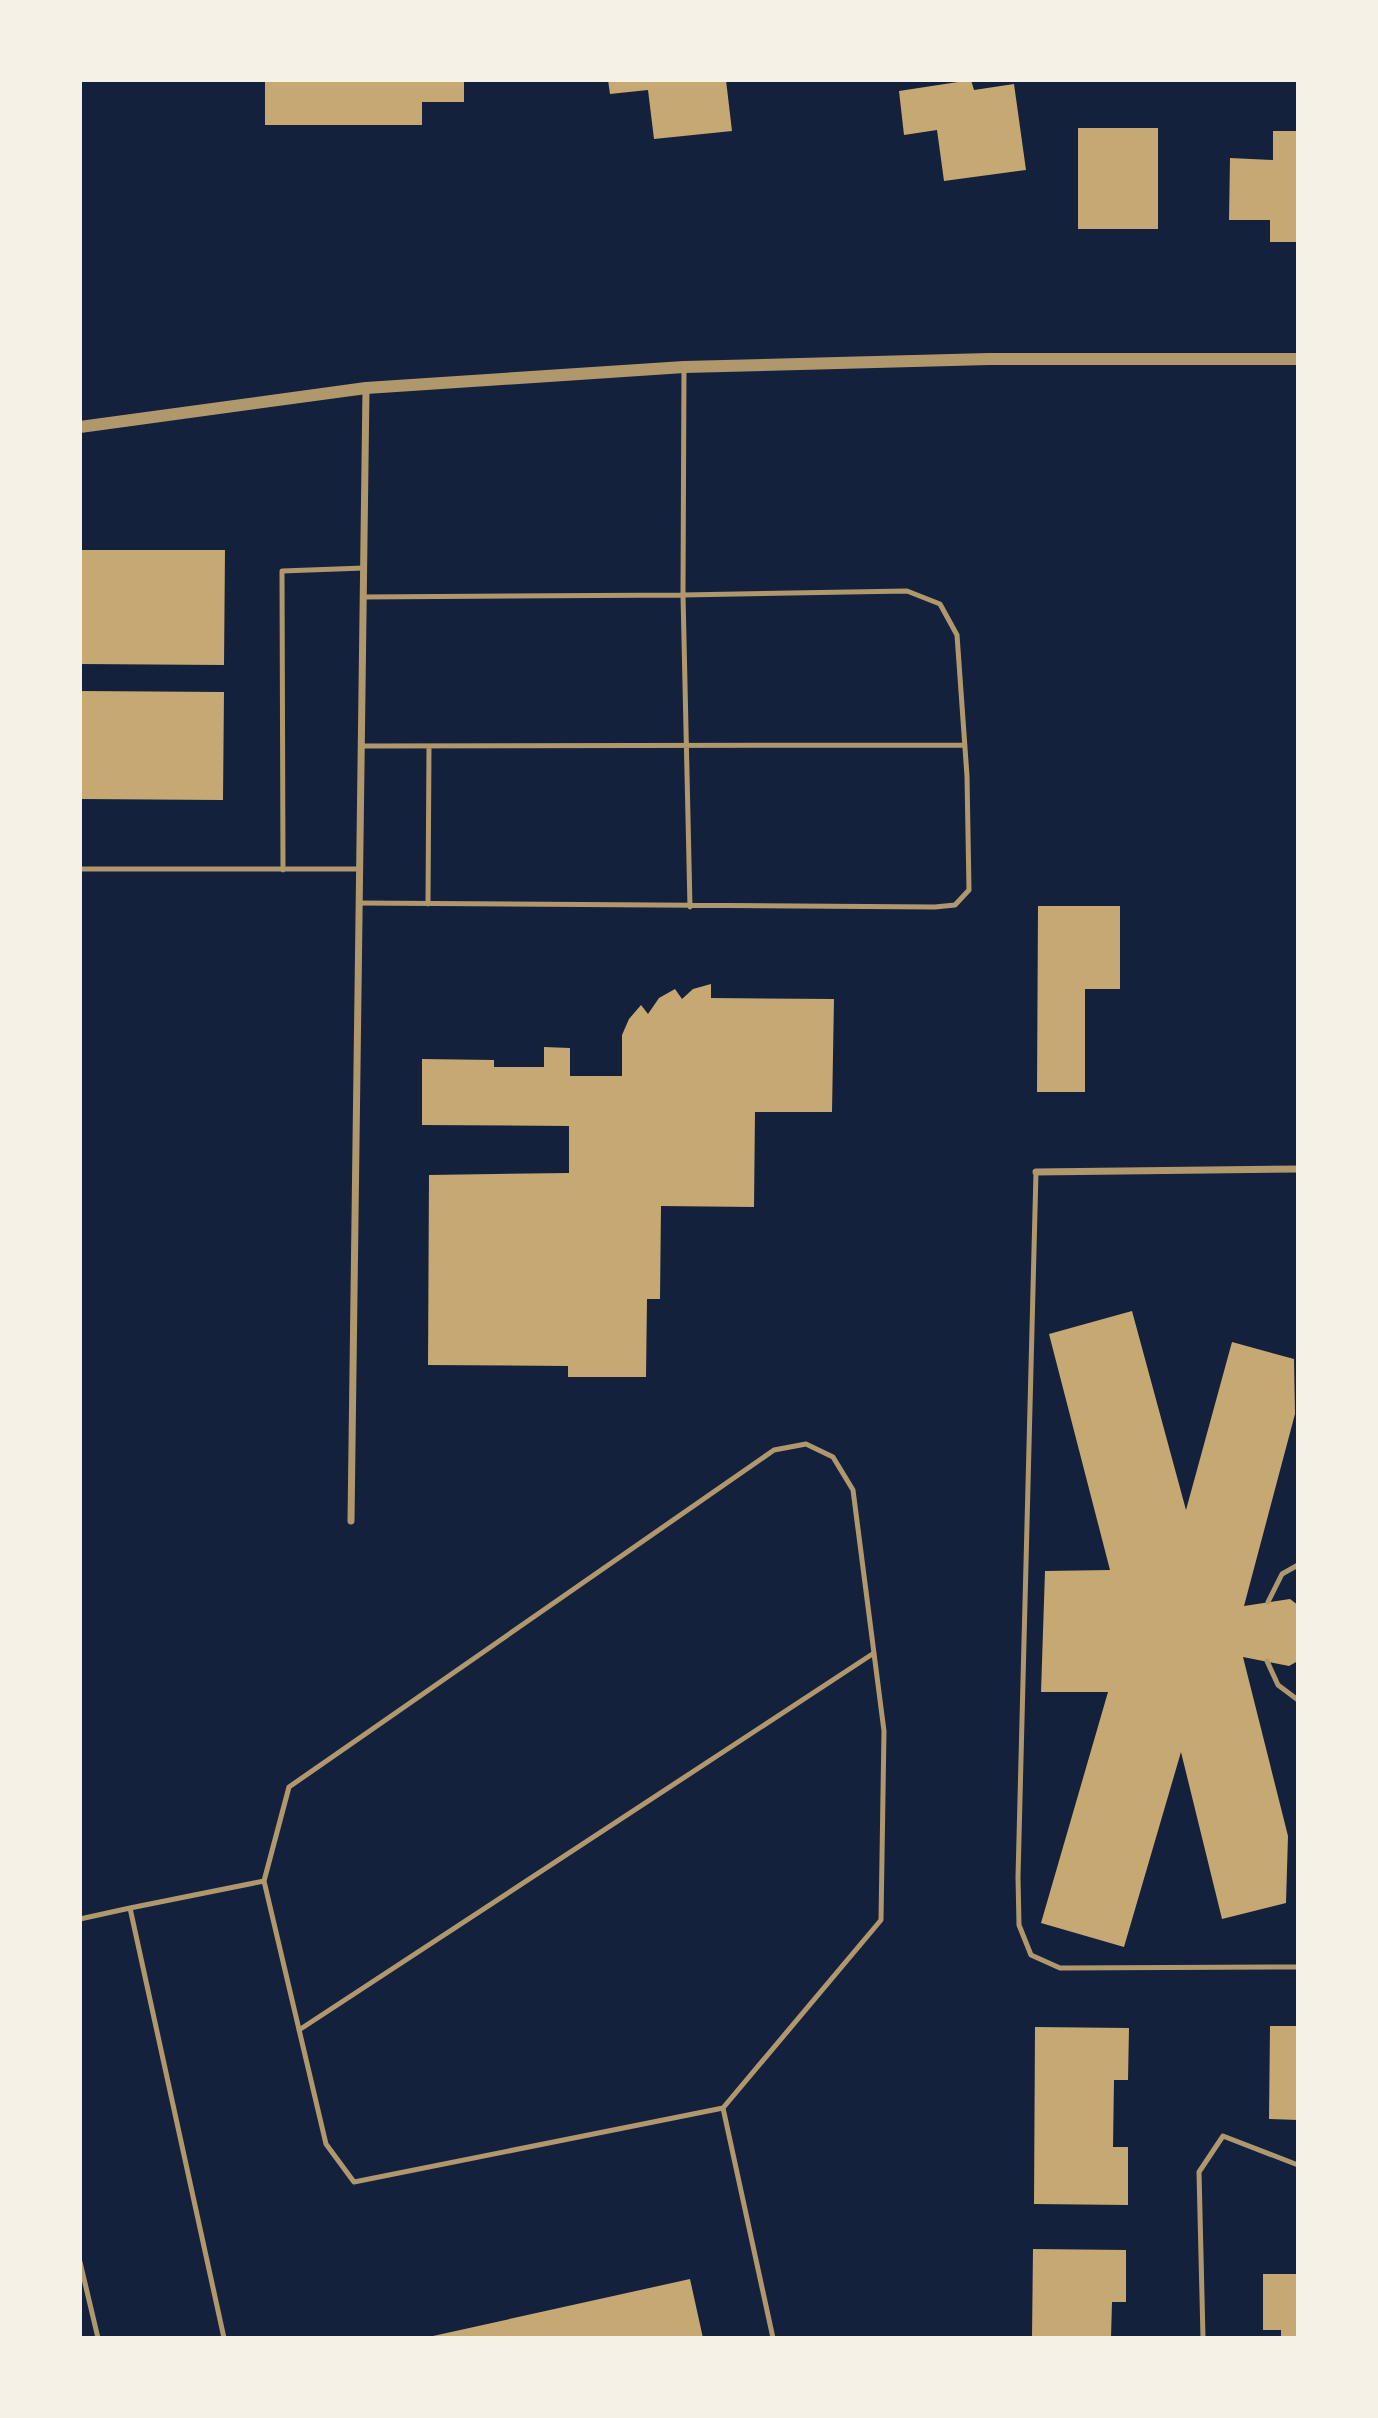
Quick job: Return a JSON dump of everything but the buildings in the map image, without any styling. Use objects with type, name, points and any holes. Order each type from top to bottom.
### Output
[{"type":"street","points":[[80,427],[366,388],[684,366],[989,359],[1297,359]]},
{"type":"street","points":[[351,1521],[366,388]]},
{"type":"street","points":[[1036,1172],[1297,1169]]},
{"type":"lane","points":[[684,366],[683,595],[690,907]]},
{"type":"lane","points":[[283,870],[282,571],[364,568]]},
{"type":"lane","points":[[359,903],[935,907],[954,905],[969,890],[965,745],[957,635],[940,604],[907,591],[363,597]]},
{"type":"lane","points":[[361,746],[965,745]]},
{"type":"lane","points":[[428,904],[429,746]]},
{"type":"lane","points":[[80,869],[360,869]]},
{"type":"lane","points":[[1036,1172],[1019,1924],[1031,1955],[1060,1968],[1297,1967]]},
{"type":"lane","points":[[806,1444],[833,1457],[853,1490],[884,1731],[881,1920],[723,2108],[354,2182],[326,2144],[264,1881],[289,1787],[774,1450],[806,1444]]},
{"type":"lane","points":[[1268,1602],[1282,1574],[1297,1565]]},
{"type":"lane","points":[[299,2030],[874,1653]]},
{"type":"lane","points":[[1267,1661],[1278,1685],[1297,1700]]},
{"type":"lane","points":[[80,1919],[264,1881]]},
{"type":"lane","points":[[130,1908],[224,2337]]},
{"type":"lane","points":[[723,2108],[773,2337]]},
{"type":"lane","points":[[1203,2337],[1199,2172],[1223,2136],[1297,2165]]},
{"type":"lane","points":[[80,2262],[98,2337]]}]
